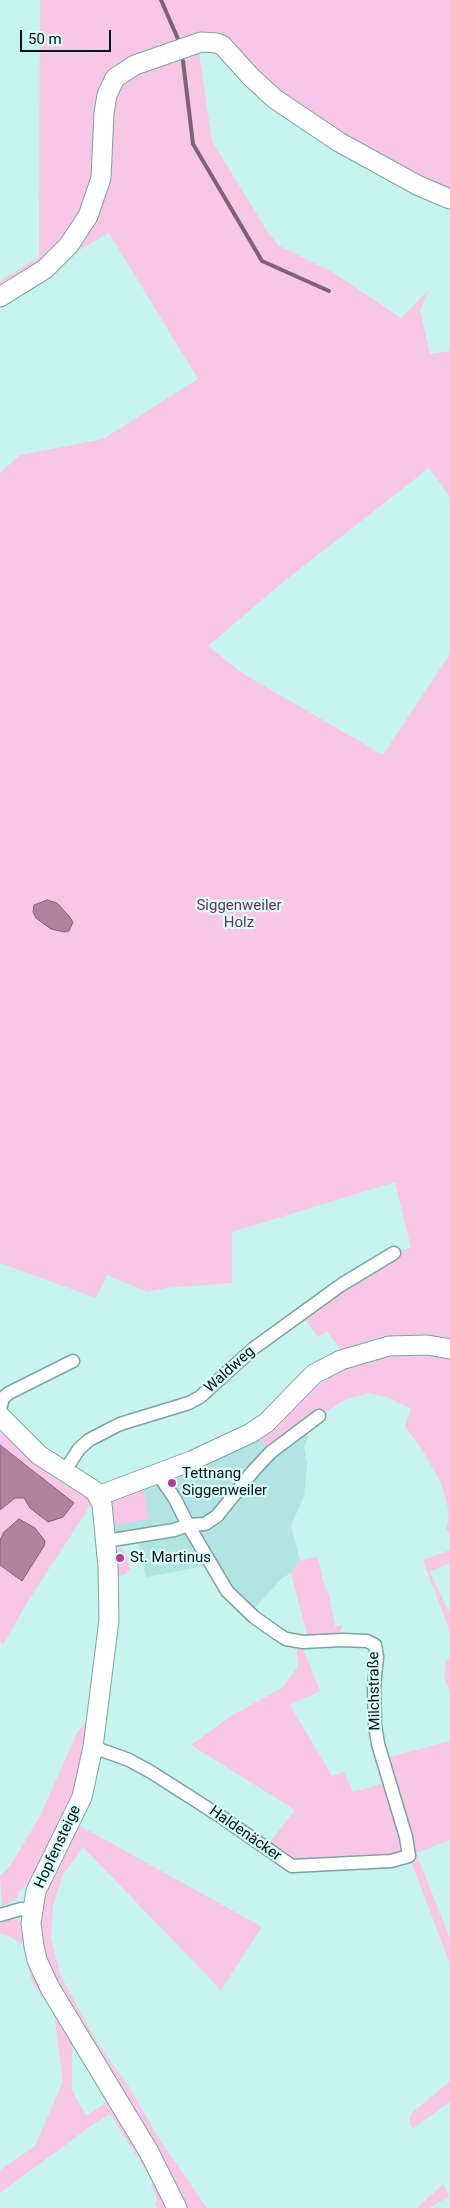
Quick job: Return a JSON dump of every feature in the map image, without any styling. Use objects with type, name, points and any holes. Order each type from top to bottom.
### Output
[{"type":"street","points":[[0,297],[45,269],[69,245],[88,216],[101,178],[106,104],[111,84],[115,78],[136,64],[201,42],[217,43],[223,46],[251,77],[275,99],[339,142],[419,186],[450,198]]},
{"type":"street","name":"Waldweg","points":[[64,1472],[80,1449],[89,1440],[120,1424],[189,1403],[200,1397],[254,1348],[341,1285],[394,1253]]},
{"type":"street","points":[[0,1416],[27,1444],[64,1472],[90,1486],[98,1496],[158,1474],[261,1427],[304,1382],[314,1374],[341,1360],[389,1346],[427,1345],[450,1349]]},
{"type":"street","points":[[0,1409],[2,1398],[9,1393],[73,1361]]},
{"type":"street","points":[[106,1541],[174,1530],[188,1525],[205,1524],[217,1516],[271,1452],[319,1416]]},
{"type":"street","points":[[158,1474],[175,1499],[188,1525]]},
{"type":"street","name":"Hopfensteige","points":[[98,1496],[102,1504],[109,1582],[108,1620],[94,1747],[82,1797],[36,1890],[32,1910],[31,1933],[37,1960],[43,1975],[149,2152],[177,2208]]},
{"type":"street","name":"Milchstraße","points":[[188,1525],[226,1591],[254,1617],[278,1634],[286,1639],[302,1642],[367,1641],[375,1645],[377,1657],[374,1688],[374,1725],[406,1837],[408,1856]]},
{"type":"street","name":"Haldenäcker","points":[[94,1747],[129,1760],[151,1772],[223,1818],[292,1866],[391,1861],[408,1856]]},
{"type":"street","points":[[0,1915],[21,1909],[32,1910]]},
{"type":"shaded area","points":[[47,900],[57,903],[69,916],[73,922],[69,931],[64,932],[51,929],[36,918],[33,912],[34,905]]},
{"type":"shaded area","points":[[301,1428],[308,1437],[304,1446],[307,1464],[304,1496],[291,1526],[300,1560],[291,1573],[282,1578],[249,1614],[206,1566],[146,1577],[137,1537],[109,1541],[105,1501],[256,1436]]},
{"type":"shaded area","points":[[0,1445],[74,1503],[63,1517],[48,1522],[30,1508],[24,1498],[15,1498],[0,1510]]},
{"type":"shaded area","points":[[19,1519],[35,1528],[45,1541],[44,1546],[22,1581],[0,1565],[0,1540],[4,1532]]},
{"type":"green space","points":[[40,0],[450,0],[450,194],[424,184],[279,97],[221,38],[117,70],[92,197],[58,250],[0,292],[0,281],[39,257]]},
{"type":"green space","name":"Siggenweiler Holz","points":[[198,46],[212,141],[267,231],[279,246],[334,273],[401,318],[428,291],[420,310],[430,354],[450,351],[450,497],[429,468],[278,586],[208,646],[242,673],[383,755],[450,654],[450,1340],[402,1336],[378,1338],[341,1350],[327,1331],[318,1337],[301,1314],[394,1253],[411,1248],[395,1182],[232,1232],[232,1283],[165,1288],[148,1292],[107,1275],[96,1298],[0,1263],[0,473],[20,455],[103,439],[198,379],[109,233],[58,262],[76,240],[107,141],[117,83]]},
{"type":"green space","points":[[417,1351],[450,1356],[450,1533],[446,1529],[449,1518],[441,1483],[424,1453],[405,1426],[411,1409],[389,1398],[369,1393],[346,1399],[305,1425],[271,1452],[256,1436],[305,1395],[327,1379],[351,1366],[397,1353]]},
{"type":"green space","points":[[0,1432],[63,1484],[96,1497],[28,1601],[3,1645],[0,1642],[0,1565],[22,1581],[4,1532],[0,1540],[0,1510],[15,1498],[25,1498],[30,1508],[74,1503],[0,1445]]},
{"type":"green space","points":[[144,1489],[149,1519],[111,1526],[108,1507],[113,1500]]},
{"type":"green space","points":[[120,1548],[126,1553],[130,1568],[126,1574],[116,1577],[113,1552]]},
{"type":"green space","points":[[450,1550],[450,1563],[430,1572],[450,1614],[450,1632],[423,1560]]},
{"type":"green space","points":[[318,1557],[323,1581],[329,1595],[335,1626],[343,1625],[338,1635],[308,1638],[291,1573],[300,1560]]},
{"type":"green space","points":[[301,1644],[320,1691],[290,1705],[332,1776],[344,1772],[353,1792],[389,1782],[382,1759],[450,1741],[450,1840],[416,1853],[450,1938],[450,1964],[409,1856],[296,1868],[265,1848],[295,1810],[191,1745],[231,1716],[282,1688],[298,1666],[296,1646]]},
{"type":"green space","points":[[450,1659],[450,1690],[444,1678],[446,1661]]},
{"type":"green space","points":[[88,1720],[77,1786],[33,1878],[19,1892],[18,1898],[2,1906],[0,1876],[10,1866],[39,1818],[78,1731]]},
{"type":"green space","points":[[75,1823],[262,1927],[221,1990],[83,1847],[63,1875],[53,1905],[51,1938],[60,1974],[95,2039],[129,2087],[158,2137],[207,2208],[181,2208],[41,1954],[38,1906]]},
{"type":"green space","points":[[0,1920],[18,1920],[27,1927],[170,2208],[157,2208],[155,2204],[157,2197],[151,2186],[153,2182],[110,2114],[0,2193],[0,2170],[35,2146],[63,2081],[54,2013],[33,1984],[22,1944],[5,1934],[0,1934]],"holes":[[[72,2045],[108,2101],[86,2116],[72,2090]]]},
{"type":"green space","points":[[450,2081],[450,2102],[412,2129],[409,2122],[412,2113]]},
{"type":"green space","points":[[443,2184],[450,2196],[429,2208],[417,2208]]},
{"type":"waterway","points":[[161,0],[178,39]]},
{"type":"waterway","points":[[183,61],[193,144],[262,261],[329,291]]},
{"type":"place","name":"Tettnang Siggenweiler","points":[[172,1483]]},
{"type":"place","name":"St. Martinus","points":[[120,1558]]}]
